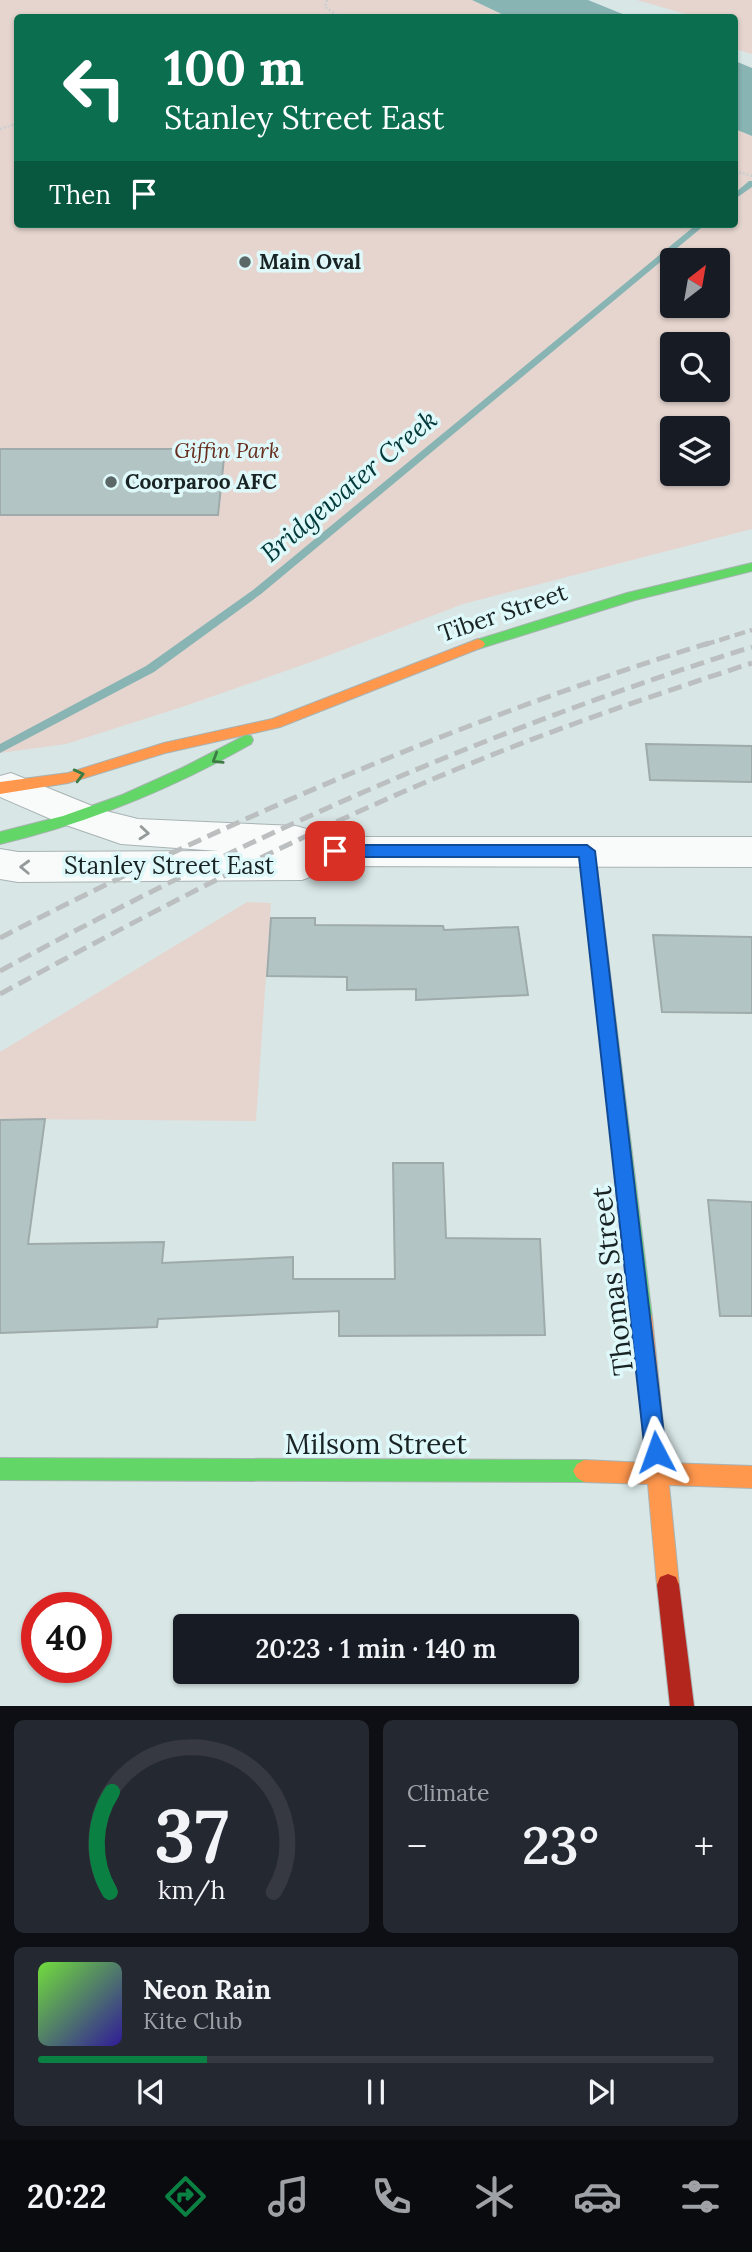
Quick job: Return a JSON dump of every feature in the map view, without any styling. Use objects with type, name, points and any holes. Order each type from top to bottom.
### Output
[{"type":"street","name":"Tiber Street","points":[[6,787],[68,778],[121,764],[164,748],[275,723],[500,636],[632,596],[752,567]]},
{"type":"street","name":"Tiber Street","points":[[0,838],[80,818],[191,774],[275,723]]},
{"type":"street","name":"Stanley Street East","points":[[6,787],[80,818],[138,833],[296,839],[335,851],[752,852]]},
{"type":"street","name":"Stanley Street East","points":[[0,864],[18,867],[302,865],[335,851]]},
{"type":"street","name":"Thomas Street","points":[[587,851],[653,1407],[657,1475],[682,1706]]},
{"type":"street","name":"Milsom Street","points":[[0,1469],[580,1471],[752,1477]]},
{"type":"path","points":[[327,0],[325,7],[335,14]]},
{"type":"green space","name":"Giffin Park","points":[[0,0],[472,0],[502,14],[14,14],[14,228],[738,228],[738,130],[752,136],[752,529],[463,604],[314,661],[66,744],[0,753]]},
{"type":"green space","points":[[637,0],[752,0],[752,54],[738,50],[738,14],[686,14]]},
{"type":"green space","points":[[247,902],[271,903],[256,1121],[0,1119],[0,1052]]},
{"type":"water","points":[[472,0],[588,0],[623,14],[502,14]]},
{"type":"water","points":[[738,62],[752,68],[752,136],[738,130]]},
{"type":"building","name":"Coorparoo AFC","points":[[0,449],[225,449],[218,515],[0,515]]},
{"type":"building","points":[[646,744],[752,746],[752,782],[650,780]]},
{"type":"building","points":[[271,918],[315,918],[315,925],[443,926],[444,930],[518,927],[528,995],[416,1000],[416,989],[347,990],[347,977],[267,976]]},
{"type":"building","points":[[653,935],[752,937],[752,1013],[662,1012]]},
{"type":"building","points":[[45,1119],[28,1244],[164,1242],[162,1263],[293,1257],[293,1279],[395,1279],[393,1163],[443,1163],[446,1238],[540,1239],[545,1335],[339,1336],[339,1311],[158,1319],[157,1327],[0,1333],[0,1120]]},
{"type":"building","points":[[708,1200],[752,1202],[752,1316],[720,1316]]},
{"type":"waterway","name":"Bridgewater Creek","points":[[738,195],[752,183]]},
{"type":"waterway","name":"Bridgewater Creek","points":[[0,749],[150,669],[257,592],[697,228]]},
{"type":"railway","points":[[704,645],[752,630]]},
{"type":"railway","points":[[0,938],[172,853],[348,775],[526,705],[709,643]]},
{"type":"railway","points":[[0,971],[184,876],[368,790],[556,714],[752,647]]},
{"type":"railway","points":[[0,994],[228,874],[403,792],[570,725],[752,663]]},
{"type":"traffic: fast","points":[[478,644],[632,596],[752,567]]},
{"type":"traffic: fast","points":[[0,838],[65,821],[127,799],[187,772],[246,740]]},
{"type":"traffic: fast","points":[[587,851],[642,1317]]},
{"type":"traffic: fast","points":[[0,1469],[584,1471]]},
{"type":"traffic: slow","points":[[0,788],[68,778],[164,748],[275,723],[478,644]]},
{"type":"traffic: slow","points":[[642,1317],[668,1585]]},
{"type":"traffic: slow","points":[[584,1471],[752,1477]]},
{"type":"traffic: jam","points":[[668,1585],[682,1706]]},
{"type":"place","name":"Main Oval","points":[[245,262]]},
{"type":"place","name":"Coorparoo AFC","points":[[111,482]]},
{"type":"route","points":[[335,851],[587,851],[653,1407],[656,1452]]}]
